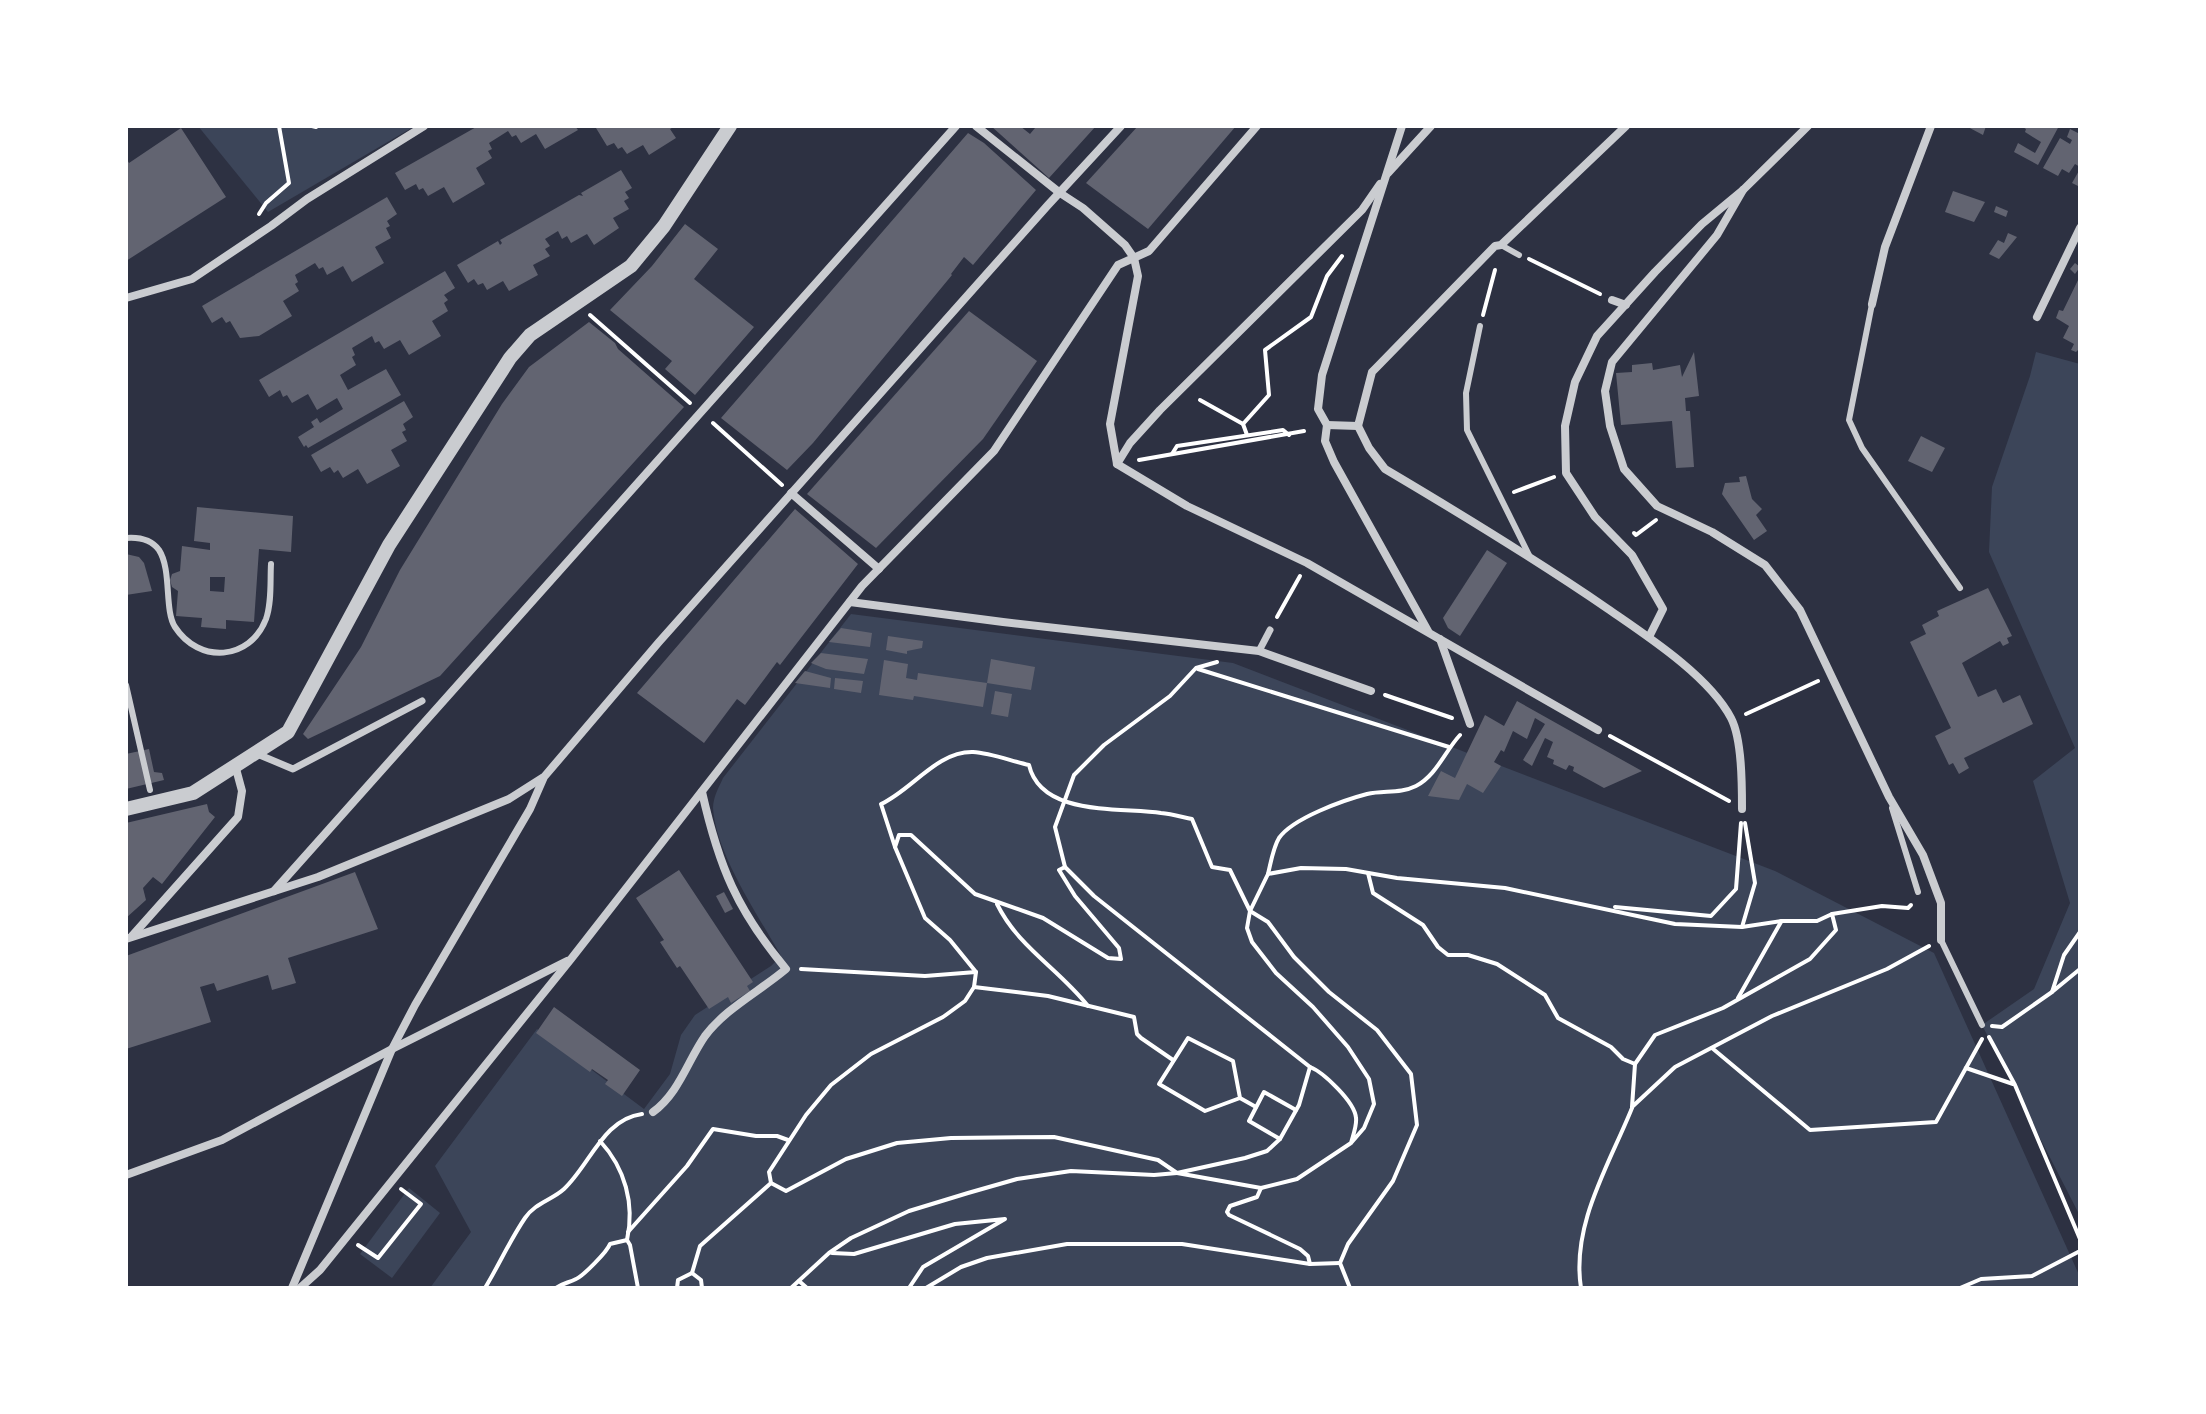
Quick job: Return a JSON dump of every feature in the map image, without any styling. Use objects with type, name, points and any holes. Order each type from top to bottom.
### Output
[{"type":"street","points":[[126,298],[192,279],[307,199],[424,126]]},
{"type":"street","points":[[126,809],[193,793],[288,732],[389,545],[510,358],[530,335],[631,266],[664,226],[730,126]]},
{"type":"street","points":[[274,891],[956,126]]},
{"type":"street","points":[[976,126],[1093,217],[1125,245],[1134,258],[1138,276],[1110,424],[1117,464],[1187,506],[1307,563],[1598,730]]},
{"type":"street","points":[[129,938],[318,877],[509,799],[544,777],[791,493],[1121,126]]},
{"type":"street","points":[[300,1288],[320,1270],[571,959],[850,602],[994,451],[1118,265],[1149,251],[1257,126]]},
{"type":"street","points":[[1402,126],[1322,375],[1318,409],[1327,425],[1325,441],[1334,462],[1428,631]]},
{"type":"street","points":[[1117,464],[1130,443],[1160,410],[1362,210],[1386,175],[1431,126]]},
{"type":"street","points":[[1626,126],[1501,245],[1495,246],[1372,372],[1358,426],[1385,469],[1529,555],[1649,637],[1710,688],[1732,720],[1742,771],[1742,809]]},
{"type":"street","points":[[1649,637],[1663,609],[1632,555],[1595,517],[1566,473],[1565,426],[1575,382],[1597,336],[1702,224],[1743,190],[1808,126]]},
{"type":"street","points":[[1872,304],[1885,247],[1931,126]]},
{"type":"street","points":[[1743,190],[1717,235],[1612,362],[1605,391],[1610,426],[1624,469],[1657,506],[1712,532],[1765,565],[1800,610],[1889,797],[1923,855],[1941,903],[1941,940]]},
{"type":"street","points":[[2037,317],[2080,228]]},
{"type":"street","points":[[1612,300],[1626,305]]},
{"type":"street","points":[[1327,425],[1358,426]]},
{"type":"street","points":[[791,493],[879,569]]},
{"type":"street","points":[[850,602],[1259,651],[1371,691]]},
{"type":"street","points":[[1259,651],[1270,630]]},
{"type":"street","points":[[1440,639],[1470,724]]},
{"type":"street","points":[[253,753],[293,769],[422,701]]},
{"type":"street","points":[[129,938],[238,817],[242,791],[235,765]]},
{"type":"street","points":[[292,1288],[392,1049],[530,809],[544,777]]},
{"type":"street","points":[[653,1112],[664,1104],[704,1037],[718,1022],[786,969],[742,909],[729,883],[712,835],[702,792]]},
{"type":"street","points":[[126,1175],[222,1140],[392,1049],[571,959]]},
{"type":"lane","points":[[1501,245],[1519,255]]},
{"type":"lane","points":[[1872,304],[1849,420],[1862,448],[1960,588]]},
{"type":"lane","points":[[1480,326],[1466,393],[1467,430],[1529,555]]},
{"type":"lane","points":[[126,538],[151,542],[160,552],[165,566],[172,624],[199,651],[215,653],[246,647],[258,633],[269,610],[271,564]]},
{"type":"lane","points":[[126,685],[150,790]]},
{"type":"lane","points":[[1889,797],[1918,892]]},
{"type":"lane","points":[[1941,940],[1982,1025]]},
{"type":"path","points":[[258,215],[266,203],[289,183],[279,126]]},
{"type":"path","points":[[1243,424],[1269,395],[1265,350],[1311,317],[1327,276],[1348,245]]},
{"type":"path","points":[[1519,255],[1612,300]]},
{"type":"path","points":[[1480,326],[1496,265]]},
{"type":"path","points":[[590,315],[691,403]]},
{"type":"path","points":[[1200,400],[1243,424],[1247,435]]},
{"type":"path","points":[[713,423],[791,493]]},
{"type":"path","points":[[1172,454],[1177,446],[1283,430],[1289,435]]},
{"type":"path","points":[[1117,464],[1304,431]]},
{"type":"path","points":[[1500,497],[1566,473]]},
{"type":"path","points":[[1636,535],[1655,521]]},
{"type":"path","points":[[1270,630],[1307,563]]},
{"type":"path","points":[[1351,1143],[1356,1122],[1353,1106],[1319,1072],[1094,896],[1065,867],[1055,827],[1074,775],[1104,745],[1170,696],[1196,668],[1449,747]]},
{"type":"path","points":[[1742,716],[1831,675]]},
{"type":"path","points":[[771,1183],[786,1191],[846,1159],[897,1143],[951,1138],[1054,1137],[1158,1160],[1177,1173],[1261,1188],[1297,1179],[1351,1143],[1370,1117],[1374,1104],[1369,1079],[1348,1047],[1313,1007],[1276,973],[1252,942],[1247,928],[1250,911],[1268,874],[1279,838],[1287,830],[1327,807],[1370,793],[1401,791],[1416,786],[1429,777],[1449,747],[1470,724],[1371,691]]},
{"type":"path","points":[[1598,730],[1742,809]]},
{"type":"path","points":[[771,1183],[769,1172],[788,1140],[831,1085],[871,1054],[943,1017],[965,1001],[974,987],[976,972],[950,940],[925,918],[895,847],[881,804],[896,797],[943,760],[961,753],[977,752],[1029,765],[1032,779],[1037,785],[1076,806],[1192,819],[1212,867],[1230,870],[1250,911],[1268,922],[1294,957],[1329,992],[1377,1030],[1411,1074],[1417,1125],[1393,1181],[1348,1244],[1340,1263],[1350,1288]]},
{"type":"path","points":[[1599,906],[1711,916],[1736,889],[1742,809]]},
{"type":"path","points":[[1742,809],[1755,883],[1742,927]]},
{"type":"path","points":[[895,847],[899,835],[911,835],[975,894],[1043,918],[1108,958],[1121,959],[1119,948],[1075,896],[1059,870],[1065,867]]},
{"type":"path","points":[[1268,874],[1301,868],[1346,869],[1397,878],[1505,888],[1675,924],[1742,927],[1781,921],[1817,921],[1832,914],[1882,906],[1908,908]]},
{"type":"path","points":[[1368,873],[1373,893],[1423,925],[1438,947],[1448,955],[1468,955],[1497,964],[1545,995],[1558,1018],[1635,1064]]},
{"type":"path","points":[[997,904],[1016,935],[1075,989],[1089,1007]]},
{"type":"path","points":[[1581,1288],[1582,1238],[1594,1195],[1632,1107],[1635,1064],[1655,1035],[1737,1000],[1810,959],[1836,930],[1832,914]]},
{"type":"path","points":[[1737,1000],[1781,921]]},
{"type":"path","points":[[2052,992],[2064,955],[2080,932]]},
{"type":"path","points":[[1632,1107],[1675,1067],[1772,1016],[1887,969],[1941,940]]},
{"type":"path","points":[[786,969],[925,976],[976,972]]},
{"type":"path","points":[[1982,1025],[2002,1027],[2080,969]]},
{"type":"path","points":[[974,987],[1048,996],[1134,1017],[1137,1034],[1173,1060]]},
{"type":"path","points":[[1712,1048],[1810,1130],[1936,1122],[1982,1040],[1982,1025]]},
{"type":"path","points":[[1982,1025],[2015,1085],[2080,1239]]},
{"type":"path","points":[[1240,1098],[1233,1061],[1188,1038],[1159,1084],[1205,1111],[1240,1098],[1256,1107]]},
{"type":"path","points":[[791,1288],[829,1253],[851,1238],[909,1211],[1017,1179],[1071,1171],[1154,1175],[1177,1173],[1267,1151],[1280,1139],[1296,1110],[1310,1067]]},
{"type":"path","points":[[1966,1068],[2015,1085]]},
{"type":"path","points":[[1280,1139],[1249,1121],[1264,1092],[1296,1110]]},
{"type":"path","points":[[485,1288],[526,1217],[539,1203],[562,1191],[600,1141],[627,1116],[653,1112]]},
{"type":"path","points":[[628,1232],[687,1166],[713,1129],[788,1140]]},
{"type":"path","points":[[600,1141],[611,1152],[623,1174],[629,1202],[627,1240],[638,1288]]},
{"type":"path","points":[[677,1288],[678,1280],[692,1273],[700,1246],[771,1183]]},
{"type":"path","points":[[1261,1188],[1257,1197],[1230,1206],[1227,1212],[1300,1249],[1308,1256],[1310,1264]]},
{"type":"path","points":[[358,1245],[378,1258],[421,1204],[400,1189]]},
{"type":"path","points":[[829,1253],[854,1254],[955,1224],[1005,1219],[923,1267],[909,1288]]},
{"type":"path","points":[[556,1288],[583,1275],[608,1251],[610,1244],[627,1240]]},
{"type":"path","points":[[926,1288],[961,1267],[987,1258],[1067,1244],[1204,1245],[1310,1264],[1340,1263]]},
{"type":"path","points":[[1960,1288],[1981,1279],[2032,1276],[2080,1251]]},
{"type":"path","points":[[692,1273],[701,1280],[702,1288]]},
{"type":"path","points":[[799,1281],[807,1288]]},
{"type":"shaded area","points":[[198,126],[415,126],[268,212]]},
{"type":"shaded area","points":[[2036,352],[2080,364],[2080,1216],[1982,1025],[2034,989],[2070,903],[2033,781],[2075,748],[1989,552],[1992,487]]},
{"type":"shaded area","points":[[851,614],[1233,663],[1775,871],[1934,953],[2080,1277],[2080,1288],[430,1288],[471,1232],[435,1166],[537,1029],[644,1109],[670,1074],[681,1035],[695,1015],[771,966],[781,956],[730,864],[716,826],[714,800],[723,778]]},
{"type":"shaded area","points":[[409,1188],[440,1213],[392,1278],[360,1254]]},
{"type":"building","points":[[478,126],[575,126],[578,130],[545,149],[536,134],[521,143],[516,135],[512,137],[508,131],[489,143],[492,149],[488,151],[492,158],[476,168],[485,184],[453,203],[444,187],[428,196],[416,184],[405,190],[395,173]]},
{"type":"building","points":[[675,126],[670,129],[676,138],[649,155],[643,145],[627,154],[614,143],[607,146],[596,128]]},
{"type":"building","points":[[991,126],[1020,126],[1030,134],[1035,128],[1032,126],[1096,126],[1049,178]]},
{"type":"building","points":[[1138,126],[1236,126],[1148,229],[1086,183]]},
{"type":"building","points":[[1966,126],[1986,126],[1983,135]]},
{"type":"building","points":[[2021,126],[2059,126],[2038,165],[2014,152],[2018,143],[2035,153],[2041,142]]},
{"type":"building","points":[[181,128],[226,197],[126,261],[126,158],[129,163]]},
{"type":"building","points":[[2070,129],[2080,134],[2080,167],[2075,164],[2069,173],[2062,169],[2058,176],[2043,168],[2060,138],[2070,144],[2072,140],[2067,137]]},
{"type":"building","points":[[968,133],[984,143],[1036,190],[973,265],[964,257],[813,443],[787,470],[721,418]]},
{"type":"building","points":[[2080,169],[2080,187],[2072,183]]},
{"type":"building","points":[[621,170],[632,188],[625,192],[629,198],[624,201],[629,209],[613,218],[619,228],[594,245],[587,234],[571,243],[567,236],[562,239],[558,231],[545,239],[550,246],[545,249],[550,256],[533,265],[538,275],[509,291],[503,281],[487,290],[483,283],[478,285],[474,279],[468,283],[457,265],[498,241],[500,245],[500,240],[579,195],[583,196],[581,193]]},
{"type":"building","points":[[1953,191],[1985,202],[1974,222],[1945,212]]},
{"type":"building","points":[[387,197],[397,214],[387,221],[390,226],[386,228],[391,238],[375,247],[384,263],[352,282],[343,266],[327,275],[323,267],[319,269],[315,263],[295,275],[299,291],[283,301],[292,316],[259,336],[240,338],[230,321],[226,323],[222,317],[212,323],[202,306]]},
{"type":"building","points":[[1996,206],[2008,211],[2006,217],[1994,212]]},
{"type":"building","points":[[685,224],[718,249],[694,279],[754,327],[695,395],[665,369],[672,361],[610,310],[652,266]]},
{"type":"building","points":[[2008,233],[2017,237],[1999,259],[1989,254],[1998,240],[2004,243]]},
{"type":"building","points":[[2075,263],[2080,267],[2075,274],[2070,269]]},
{"type":"building","points":[[445,271],[455,288],[444,295],[448,300],[444,303],[448,311],[432,321],[441,336],[409,355],[400,340],[384,349],[379,341],[375,343],[372,336],[352,348],[356,365],[340,375],[348,390],[386,369],[401,395],[308,448],[306,445],[304,447],[298,437],[314,427],[311,422],[317,418],[320,423],[343,409],[337,398],[317,410],[308,394],[292,403],[287,395],[283,397],[280,390],[269,397],[259,380]]},
{"type":"building","points":[[2080,276],[2080,348],[2076,352],[2071,350],[2074,344],[2063,338],[2069,326],[2056,318],[2059,310],[2063,311]]},
{"type":"building","points":[[969,311],[1037,361],[983,439],[876,548],[807,494]]},
{"type":"building","points":[[589,322],[684,407],[440,676],[308,739],[303,734],[361,647],[400,570],[502,404],[529,367]]},
{"type":"building","points":[[1694,352],[1699,396],[1685,398],[1686,411],[1690,411],[1694,467],[1676,468],[1672,421],[1621,425],[1616,373],[1632,372],[1632,365],[1652,363],[1653,370],[1680,365],[1682,377]]},
{"type":"building","points":[[404,401],[413,417],[403,424],[406,430],[402,432],[407,441],[391,450],[400,466],[367,484],[358,469],[343,478],[338,470],[334,473],[330,467],[321,472],[311,455]]},
{"type":"building","points":[[1921,436],[1945,448],[1932,472],[1908,461]]},
{"type":"building","points":[[1746,476],[1752,499],[1762,509],[1756,515],[1767,531],[1754,540],[1722,494],[1725,483],[1740,482],[1739,477]]},
{"type":"building","points":[[197,507],[293,516],[291,552],[259,549],[254,622],[226,620],[226,629],[201,627],[202,618],[176,616],[178,591],[172,587],[170,580],[172,574],[180,571],[182,546],[210,550],[210,543],[194,541]],"holes":[[[210,577],[225,577],[224,592],[210,591]]]},
{"type":"building","points":[[795,509],[858,564],[780,665],[777,662],[745,705],[737,699],[704,743],[637,693]]},
{"type":"building","points":[[1487,550],[1507,563],[1460,636],[1448,628],[1443,618]]},
{"type":"building","points":[[126,554],[139,557],[144,563],[152,591],[126,595]]},
{"type":"building","points":[[1988,588],[2012,636],[2007,638],[2009,643],[2003,646],[2000,641],[1962,663],[1978,697],[1996,689],[2003,703],[2020,695],[2033,724],[1964,758],[1969,768],[1959,774],[1953,763],[1949,765],[1935,736],[1951,728],[1910,642],[1926,634],[1922,625],[1939,616],[1937,611]]},
{"type":"building","points":[[841,628],[872,633],[870,647],[829,642]]},
{"type":"building","points":[[888,636],[923,641],[922,648],[907,651],[907,654],[886,650]]},
{"type":"building","points":[[821,653],[868,659],[864,674],[826,669],[811,663]]},
{"type":"building","points":[[991,659],[1035,667],[1031,690],[987,683]]},
{"type":"building","points":[[884,660],[908,664],[906,678],[917,680],[918,673],[987,683],[983,707],[914,696],[913,700],[879,695]]},
{"type":"building","points":[[805,671],[831,678],[830,688],[795,683]]},
{"type":"building","points":[[835,678],[863,681],[861,693],[834,689]]},
{"type":"building","points":[[995,691],[1012,694],[1008,717],[991,714]]},
{"type":"building","points":[[1517,701],[1642,771],[1604,788],[1573,771],[1574,767],[1569,765],[1566,770],[1553,764],[1554,760],[1547,757],[1553,742],[1545,738],[1532,766],[1523,760],[1545,724],[1535,718],[1527,739],[1513,731],[1504,752],[1501,750],[1494,762],[1501,766],[1483,793],[1467,784],[1459,800],[1428,796],[1441,771],[1455,778],[1485,715],[1504,726]]},
{"type":"building","points":[[149,749],[154,772],[162,773],[164,780],[126,789],[126,754]]},
{"type":"building","points":[[207,804],[209,812],[215,817],[162,884],[153,877],[143,888],[146,900],[126,918],[126,823]]},
{"type":"building","points":[[679,870],[753,982],[747,986],[750,991],[731,1003],[728,997],[709,1009],[680,966],[677,968],[660,942],[664,940],[636,898]]},
{"type":"building","points":[[355,872],[378,929],[288,958],[296,983],[272,990],[268,975],[217,991],[214,983],[200,987],[211,1022],[126,1049],[126,956]]},
{"type":"building","points":[[724,892],[733,909],[725,913],[716,896]]},
{"type":"building","points":[[554,1007],[640,1070],[622,1096],[605,1084],[608,1080],[592,1069],[590,1072],[536,1033]]}]
